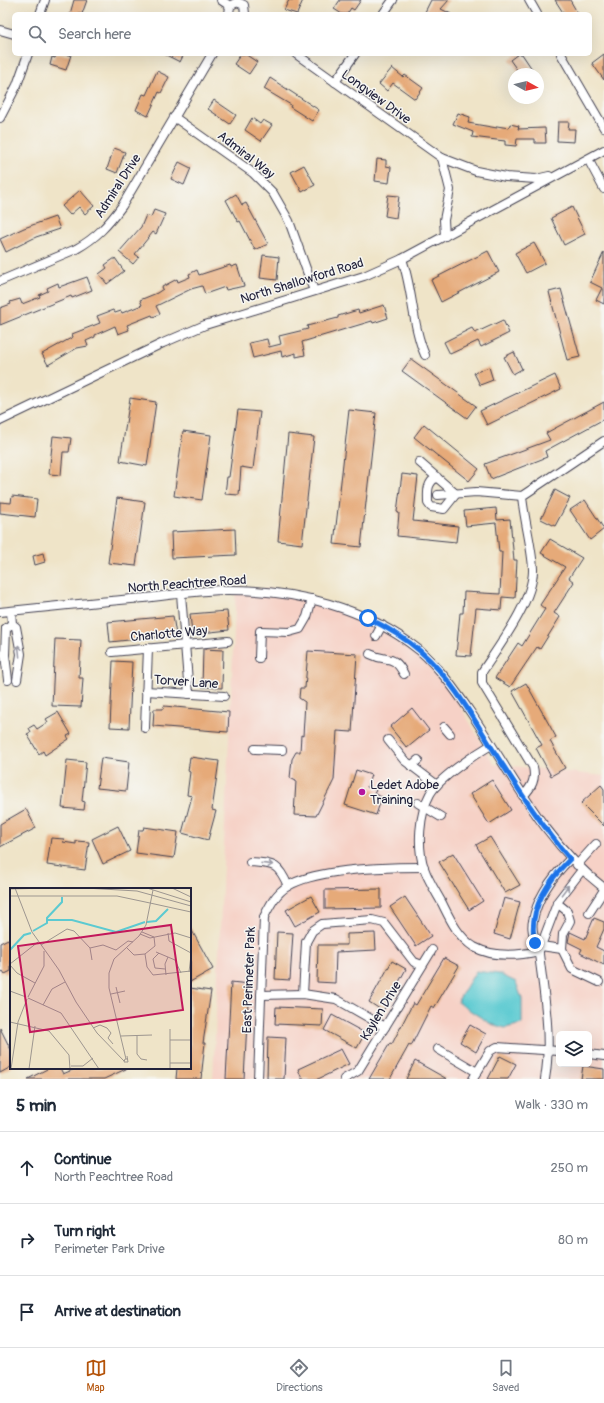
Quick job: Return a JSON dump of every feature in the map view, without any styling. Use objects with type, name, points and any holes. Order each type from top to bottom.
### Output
[{"type":"street","points":[[41,12],[45,0]]},
{"type":"street","points":[[222,0],[230,10],[234,3],[243,2],[246,8],[245,12]]},
{"type":"street","points":[[384,12],[393,0]]},
{"type":"street","points":[[529,0],[537,12]]},
{"type":"street","points":[[0,30],[12,33]]},
{"type":"street","points":[[0,118],[17,84],[27,56]]},
{"type":"street","name":"Admiral Drive","points":[[0,282],[76,249],[100,234],[108,226],[122,206],[211,56]]},
{"type":"street","name":"Longview Drive","points":[[299,56],[442,158],[476,171],[506,177],[536,179],[555,176]]},
{"type":"street","points":[[335,82],[353,56]]},
{"type":"street","points":[[562,56],[604,128]]},
{"type":"street","name":"Admiral Way","points":[[174,117],[253,173],[273,193],[289,222],[314,291]]},
{"type":"street","name":"North Shallowford Road","points":[[0,421],[163,343],[206,325],[364,276],[402,259],[604,150]]},
{"type":"street","points":[[442,158],[450,190],[444,220],[445,236]]},
{"type":"street","points":[[588,159],[604,189]]},
{"type":"street","points":[[402,259],[409,281],[418,339],[425,355]]},
{"type":"street","points":[[438,495],[476,492],[522,496],[604,441]]},
{"type":"street","points":[[419,462],[456,494]]},
{"type":"street","points":[[437,477],[432,480],[429,485],[428,503],[431,507],[444,509],[456,494]]},
{"type":"street","points":[[522,496],[533,569],[531,587],[526,600],[482,672],[482,683],[533,767],[535,774],[534,782],[523,796]]},
{"type":"street","name":"North Peachtree Road","points":[[0,612],[227,590],[274,592],[312,599],[347,610],[382,625],[419,650],[448,680],[548,833],[570,859],[604,889]]},
{"type":"street","points":[[181,594],[189,694]]},
{"type":"street","points":[[258,658],[260,631],[289,632],[300,629],[307,617],[312,599]]},
{"type":"street","points":[[11,610],[12,624],[16,627],[21,654],[17,680]]},
{"type":"street","points":[[8,680],[6,628],[12,624]]},
{"type":"street","points":[[376,636],[382,625]]},
{"type":"street","name":"Charlotte Way","points":[[112,652],[228,641]]},
{"type":"street","points":[[145,728],[148,648]]},
{"type":"street","points":[[370,654],[379,658],[392,659],[398,664],[404,674]]},
{"type":"street","points":[[7,670],[18,671]]},
{"type":"street","name":"Torver Lane","points":[[146,691],[224,696]]},
{"type":"street","points":[[444,727],[450,734]]},
{"type":"street","points":[[388,740],[404,760],[415,763],[437,785]]},
{"type":"street","points":[[490,745],[437,785],[421,805],[420,823],[424,867],[458,933],[473,946],[488,953],[504,955],[527,954],[540,948],[562,949]]},
{"type":"street","points":[[255,749],[282,750]]},
{"type":"street","points":[[421,805],[441,817]]},
{"type":"street","points":[[540,948],[557,903],[596,844]]},
{"type":"street","points":[[546,1079],[548,1049],[547,1018],[540,948],[532,927],[536,910],[553,878],[570,859]]},
{"type":"street","points":[[250,862],[272,863],[281,871],[288,886]]},
{"type":"street","name":"East Perimeter Park","points":[[258,1079],[264,917],[276,896],[288,886],[309,878],[333,872],[424,867]]},
{"type":"street","points":[[589,913],[604,889]]},
{"type":"street","points":[[557,903],[567,911],[570,921],[563,934],[562,949],[572,970],[599,982]]},
{"type":"street","points":[[303,994],[306,942],[312,931],[322,924],[372,920],[384,923],[414,962],[422,965]]},
{"type":"street","name":"Kaylen Drive","points":[[344,1079],[358,1071],[432,950]]},
{"type":"street","points":[[261,995],[303,994],[336,999],[385,1027]]},
{"type":"street","points":[[473,1079],[490,1050],[497,1048],[556,1050]]},
{"type":"street","points":[[438,1049],[477,1072]]},
{"type":"street","points":[[592,1054],[604,1056]]},
{"type":"shaded area","points":[[236,589],[269,589],[376,617],[415,647],[448,685],[494,764],[604,776],[604,1079],[213,1079]]},
{"type":"water","points":[[476,971],[499,974],[516,982],[522,999],[522,1024],[505,1028],[491,1024],[457,1002]]},
{"type":"building","points":[[74,0],[87,0],[83,12],[71,12]]},
{"type":"building","points":[[289,0],[303,0],[298,12],[284,10]]},
{"type":"building","points":[[340,0],[361,0],[354,10],[351,8],[348,12],[339,12],[334,9]]},
{"type":"building","points":[[431,0],[449,0],[441,9],[447,12],[425,12]]},
{"type":"building","points":[[555,0],[570,0],[577,12],[563,12]]},
{"type":"building","points":[[604,54],[604,80],[592,63]]},
{"type":"building","points":[[56,56],[71,56],[66,70],[50,65],[52,57],[55,58]]},
{"type":"building","points":[[168,56],[183,56],[180,62]]},
{"type":"building","points":[[240,56],[248,56],[257,62],[249,74],[234,64]]},
{"type":"building","points":[[515,56],[523,56],[531,68],[516,68],[510,60]]},
{"type":"building","points":[[392,68],[403,77],[405,75],[423,88],[415,99],[393,83],[387,91],[379,84]]},
{"type":"building","points":[[157,71],[169,77],[161,93],[159,92],[148,116],[136,110],[143,94],[146,95]]},
{"type":"building","points":[[270,78],[319,110],[312,121],[290,107],[291,105],[264,89]]},
{"type":"building","points":[[214,100],[236,115],[230,124],[208,109]]},
{"type":"building","points":[[458,113],[470,117],[468,123],[497,128],[497,126],[509,128],[510,124],[519,126],[518,129],[545,128],[546,143],[535,143],[535,139],[517,139],[516,146],[505,145],[505,141],[472,137],[473,132],[453,124]]},
{"type":"building","points":[[252,118],[260,124],[263,120],[272,125],[261,141],[245,130]]},
{"type":"building","points":[[558,122],[569,122],[568,129],[575,129],[574,142],[557,141]]},
{"type":"building","points":[[114,148],[125,152],[117,173],[107,169]]},
{"type":"building","points":[[377,159],[386,160],[386,166],[391,167],[389,183],[375,181]]},
{"type":"building","points":[[179,162],[191,168],[184,185],[171,179]]},
{"type":"building","points":[[304,165],[315,185],[302,192],[291,172]]},
{"type":"building","points":[[80,190],[94,206],[85,214],[79,207],[70,215],[62,206]]},
{"type":"building","points":[[236,194],[242,205],[246,203],[268,244],[255,250],[240,221],[238,222],[226,200]]},
{"type":"building","points":[[388,195],[399,196],[396,218],[385,216]]},
{"type":"building","points":[[572,207],[585,234],[564,245],[551,218]]},
{"type":"building","points":[[154,210],[165,214],[156,234],[153,232],[135,254],[139,257],[133,264],[119,252],[141,227],[146,215],[151,217]]},
{"type":"building","points":[[55,217],[60,229],[36,237],[6,252],[0,239],[24,228]]},
{"type":"building","points":[[534,243],[545,263],[526,273],[515,253]]},
{"type":"building","points":[[488,251],[499,272],[441,302],[431,280]]},
{"type":"building","points":[[604,252],[604,304],[596,300],[602,288],[590,282]]},
{"type":"building","points":[[263,255],[279,257],[277,280],[260,278]]},
{"type":"building","points":[[115,258],[124,271],[107,284],[99,274],[107,268],[105,265]]},
{"type":"building","points":[[230,265],[231,267],[237,265],[244,286],[226,290],[225,287],[205,294],[202,286],[191,289],[156,306],[160,314],[153,317],[152,315],[127,325],[129,330],[118,334],[115,326],[86,341],[88,346],[77,348],[48,365],[42,354],[73,337],[72,334],[100,323],[97,316],[113,310],[115,313],[121,311],[122,313],[142,305],[140,300],[157,293],[163,289],[162,287],[177,279],[178,282],[190,277],[189,274],[197,270],[199,275]]},
{"type":"building","points":[[87,277],[92,290],[72,298],[71,296],[0,325],[0,308],[11,304],[10,302],[20,299],[22,304],[40,297],[39,295],[48,291],[47,288],[58,283],[59,287]]},
{"type":"building","points":[[561,289],[580,357],[567,360],[549,292]]},
{"type":"building","points":[[384,305],[388,318],[373,323],[372,321],[302,342],[305,355],[296,357],[296,353],[282,357],[281,351],[253,358],[249,343],[267,339],[269,347],[281,344],[279,336],[308,329],[307,326],[338,318],[338,316],[358,310],[359,313]]},
{"type":"building","points":[[503,320],[509,333],[481,347],[478,341],[450,354],[444,342],[472,328],[475,333]]},
{"type":"building","points":[[514,352],[522,369],[513,374],[504,357]]},
{"type":"building","points":[[411,359],[476,406],[467,418],[402,371]]},
{"type":"building","points":[[489,367],[493,380],[480,385],[474,373]]},
{"type":"building","points":[[555,375],[561,389],[487,425],[480,411]]},
{"type":"building","points":[[130,398],[156,402],[147,466],[120,461]]},
{"type":"building","points":[[604,402],[604,419],[545,451],[547,457],[491,479],[485,464],[550,440],[546,433]]},
{"type":"building","points":[[238,410],[260,412],[253,469],[241,467],[239,495],[225,494],[227,477],[229,477]]},
{"type":"building","points":[[349,410],[376,413],[361,547],[334,544]]},
{"type":"building","points":[[424,424],[479,469],[469,481],[414,437]]},
{"type":"building","points":[[183,431],[211,435],[202,500],[174,496]]},
{"type":"building","points":[[288,434],[314,437],[302,544],[278,541]]},
{"type":"building","points":[[53,436],[71,438],[69,452],[63,452],[61,475],[49,474]]},
{"type":"building","points":[[402,474],[418,476],[413,521],[458,526],[456,542],[397,536],[399,513],[397,512]]},
{"type":"building","points":[[555,490],[570,498],[555,526],[541,519]]},
{"type":"building","points":[[12,496],[37,499],[35,517],[0,513],[0,502],[11,503]]},
{"type":"building","points":[[117,498],[145,502],[136,566],[108,563]]},
{"type":"building","points":[[585,500],[604,529],[590,540],[570,510]]},
{"type":"building","points":[[496,508],[497,520],[510,519],[514,560],[517,560],[515,598],[502,597],[501,610],[476,608],[471,656],[456,655],[460,613],[463,613],[464,592],[500,594],[502,552],[499,552],[496,523],[466,526],[464,511]]},
{"type":"building","points":[[235,529],[236,555],[172,558],[171,532]]},
{"type":"building","points":[[550,539],[582,558],[569,578],[574,582],[554,613],[560,617],[540,649],[537,647],[510,687],[495,678],[518,643],[522,646],[545,609],[540,605],[565,567],[541,553]]},
{"type":"building","points":[[43,553],[45,562],[35,565],[33,556]]},
{"type":"building","points":[[227,611],[229,630],[192,634],[190,614]]},
{"type":"building","points":[[173,616],[176,635],[110,642],[108,622]]},
{"type":"building","points":[[55,639],[81,640],[79,678],[83,678],[81,707],[52,706]]},
{"type":"building","points":[[203,649],[223,650],[222,688],[202,687]]},
{"type":"building","points":[[308,651],[357,654],[352,732],[337,731],[334,780],[316,816],[294,815],[296,781],[290,778],[292,759],[296,752],[300,752],[301,735],[303,736],[305,702],[299,698],[300,688],[305,688]]},
{"type":"building","points":[[113,661],[132,662],[129,728],[110,727]]},
{"type":"building","points":[[526,683],[556,737],[550,741],[565,768],[551,776],[536,748],[542,745],[512,691]]},
{"type":"building","points":[[164,706],[229,712],[228,732],[153,726],[154,709],[163,709]]},
{"type":"building","points":[[412,708],[429,730],[407,748],[390,727]]},
{"type":"building","points":[[58,712],[71,734],[67,736],[69,739],[45,755],[43,751],[39,754],[27,734],[31,732],[29,728],[34,725],[37,729],[48,722],[46,719]]},
{"type":"building","points":[[190,757],[219,761],[212,810],[216,811],[208,840],[182,833],[192,796],[187,795]]},
{"type":"building","points":[[101,758],[129,762],[126,791],[97,788]]},
{"type":"building","points":[[67,760],[86,762],[82,801],[85,802],[84,810],[62,808]]},
{"type":"building","name":"Ledet Adobe Training","points":[[356,770],[371,775],[367,787],[376,790],[374,794],[382,797],[376,815],[345,805]]},
{"type":"building","points":[[492,780],[511,810],[489,824],[470,794]]},
{"type":"building","points":[[601,785],[604,789],[604,826],[581,803]]},
{"type":"building","points":[[26,809],[36,828],[0,847],[0,824]]},
{"type":"building","points":[[118,826],[130,851],[103,864],[92,839]]},
{"type":"building","points":[[144,827],[178,832],[174,858],[136,853],[139,830],[143,830]]},
{"type":"building","points":[[490,837],[520,885],[505,893],[476,845]]},
{"type":"building","points":[[51,838],[64,839],[63,842],[76,844],[76,841],[89,842],[85,870],[47,865]]},
{"type":"building","points":[[453,853],[483,901],[469,910],[439,862]]},
{"type":"building","points":[[381,889],[381,908],[325,909],[325,890]]},
{"type":"building","points":[[311,896],[320,912],[295,926],[286,910]]},
{"type":"building","points":[[405,897],[431,936],[416,946],[390,907]]},
{"type":"building","points":[[504,898],[520,902],[510,939],[494,934]]},
{"type":"building","points":[[594,918],[604,922],[604,929],[596,947],[604,951],[604,965],[580,953],[582,949],[568,942],[570,932],[585,939]]},
{"type":"building","points":[[191,929],[213,969],[191,981]]},
{"type":"building","points":[[277,932],[293,933],[290,980],[275,979]]},
{"type":"building","points":[[375,933],[376,950],[336,952],[335,983],[317,982],[318,945],[347,945],[347,934]]},
{"type":"building","points":[[8,939],[10,943],[10,972],[5,974],[3,971],[0,973],[0,943]]},
{"type":"building","points":[[444,958],[459,966],[434,1008],[431,1006],[411,1046],[409,1045],[390,1079],[369,1079],[390,1043],[392,1044],[413,1003],[416,1005]]},
{"type":"building","points":[[392,961],[406,969],[383,1011],[369,1002]]},
{"type":"building","points":[[231,982],[249,984],[244,1079],[226,1079]]},
{"type":"building","points":[[191,988],[211,991],[203,1043],[205,1043],[201,1079],[176,1079],[177,1069],[191,1069]]},
{"type":"building","points":[[276,1007],[323,1009],[322,1026],[275,1024]]},
{"type":"building","points":[[332,1015],[365,1033],[357,1048],[324,1030]]},
{"type":"building","points":[[470,1025],[486,1034],[476,1052],[460,1042]]},
{"type":"building","points":[[0,1028],[10,1048],[10,1068],[0,1073]]},
{"type":"building","points":[[268,1037],[286,1038],[284,1079],[267,1079]]},
{"type":"building","points":[[341,1049],[349,1064],[318,1079],[302,1079],[298,1069]]},
{"type":"building","points":[[500,1056],[516,1064],[508,1079],[488,1079]]},
{"type":"building","points":[[415,1061],[447,1079],[406,1079]]},
{"type":"building","points":[[583,1067],[604,1069],[604,1079],[581,1079]]},
{"type":"building","points":[[47,1069],[60,1069],[63,1074],[75,1069],[126,1069],[104,1079],[28,1079]]},
{"type":"place","name":"Ledet Adobe Training","points":[[362,792]]},
{"type":"route","points":[[368,618],[382,625],[419,650],[448,680],[548,833],[570,859],[553,878],[536,910],[532,927],[535,943]]}]
